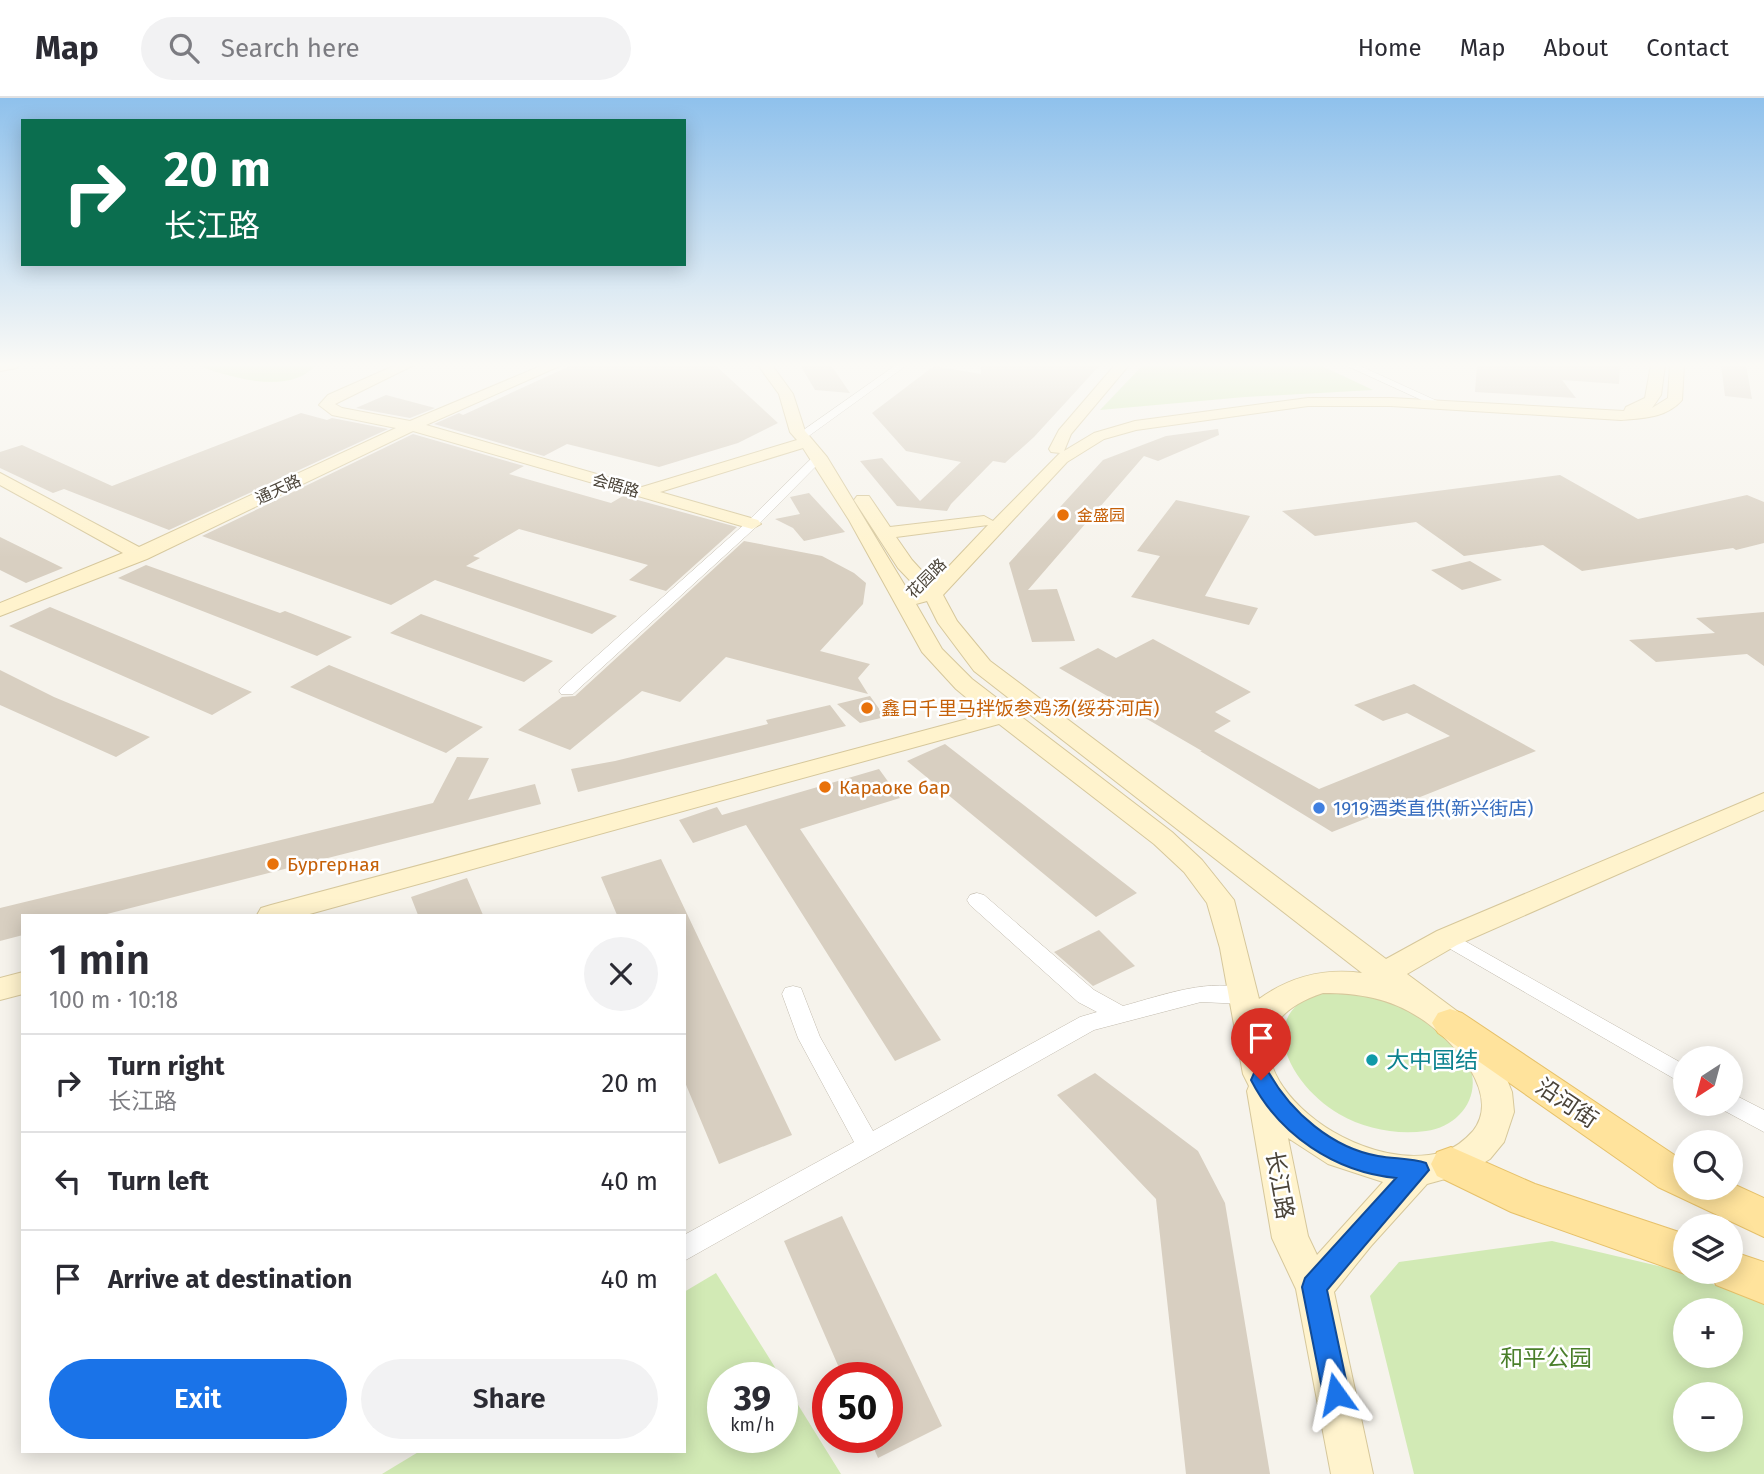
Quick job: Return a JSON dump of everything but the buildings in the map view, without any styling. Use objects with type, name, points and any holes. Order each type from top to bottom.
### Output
[{"type":"main road","name":"通天路","points":[[0,610],[72,584],[140,555],[404,429]]},
{"type":"main road","name":"会晤路","points":[[422,429],[752,524]]},
{"type":"main road","points":[[800,429],[858,520],[933,652],[964,684],[1003,716],[1163,838],[1193,866],[1220,900],[1261,1080],[1270,1095],[1296,1125],[1333,1150],[1375,1166],[1435,1167],[1470,1156],[1483,1144],[1492,1128],[1496,1093],[1485,1065],[1467,1039],[1450,1023],[1376,975],[982,666],[948,623],[928,588],[905,564],[850,480],[823,463]]},
{"type":"main road","points":[[1057,449],[1067,429]]},
{"type":"main road","name":"花园路","points":[[928,588],[984,521],[1057,449],[1096,429]]},
{"type":"main road","name":"花园路","points":[[904,601],[928,588],[1061,460],[1099,436],[1123,429]]},
{"type":"main road","points":[[643,492],[804,439]]},
{"type":"main road","points":[[0,478],[140,555]]},
{"type":"main road","points":[[886,533],[984,521]]},
{"type":"main road","points":[[275,914],[1003,716]]},
{"type":"main road","points":[[1254,1045],[1256,1028],[1263,1014],[1287,992],[1323,982],[1376,975],[1447,938],[1764,801]]},
{"type":"main road","points":[[0,989],[21,984]]},
{"type":"main road","name":"沿河街","points":[[1450,1023],[1673,1175]]},
{"type":"main road","name":"长江路","points":[[1261,1080],[1290,1238],[1314,1287],[1352,1474]]},
{"type":"main road","points":[[1435,1167],[1673,1250]]},
{"type":"main road","points":[[1314,1287],[1358,1234],[1435,1167]]},
{"type":"main road","points":[[1726,1200],[1764,1218]]},
{"type":"main road","points":[[1743,1275],[1764,1283]]},
{"type":"street","points":[[804,439],[817,429]]},
{"type":"street","points":[[566,691],[823,463]]},
{"type":"street","points":[[977,900],[1086,996],[1120,1014]]},
{"type":"street","points":[[1447,938],[1673,1069]]},
{"type":"street","points":[[793,994],[809,1038],[868,1144]]},
{"type":"street","points":[[686,1248],[1088,1023],[1201,994],[1244,996]]},
{"type":"street","points":[[1743,1110],[1764,1122]]},
{"type":"green space","points":[[1340,987],[1378,992],[1398,998],[1432,1023],[1464,1052],[1473,1078],[1472,1090],[1464,1109],[1457,1117],[1448,1124],[1426,1131],[1381,1130],[1359,1124],[1339,1114],[1309,1089],[1296,1073],[1288,1056],[1284,1038],[1286,1022],[1296,1006],[1314,994]]},
{"type":"green space","name":"和平公园","points":[[1552,1241],[1673,1270],[1673,1284],[1713,1284],[1764,1302],[1764,1474],[1414,1474],[1370,1296],[1399,1262]]},
{"type":"green space","points":[[716,1273],[772,1362],[707,1362],[707,1453],[798,1453],[798,1405],[812,1427],[812,1453],[828,1453],[841,1474],[382,1474],[417,1453],[686,1453],[686,1291]]},
{"type":"place","name":"金盛园","points":[[1063,515]]},
{"type":"place","name":"鑫日千里马拌饭参鸡汤(绥芬河店)","points":[[867,708]]},
{"type":"place","name":"Караоке бар","points":[[825,787]]},
{"type":"place","name":"1919酒类直供(新兴街店)","points":[[1319,808]]},
{"type":"place","name":"Бургерная","points":[[273,864]]},
{"type":"place","name":"大中国结","points":[[1372,1060]]},
{"type":"route","points":[[1261,1080],[1282,1111],[1296,1125],[1333,1150],[1375,1166],[1418,1170],[1358,1234],[1314,1287],[1336,1394]]}]
